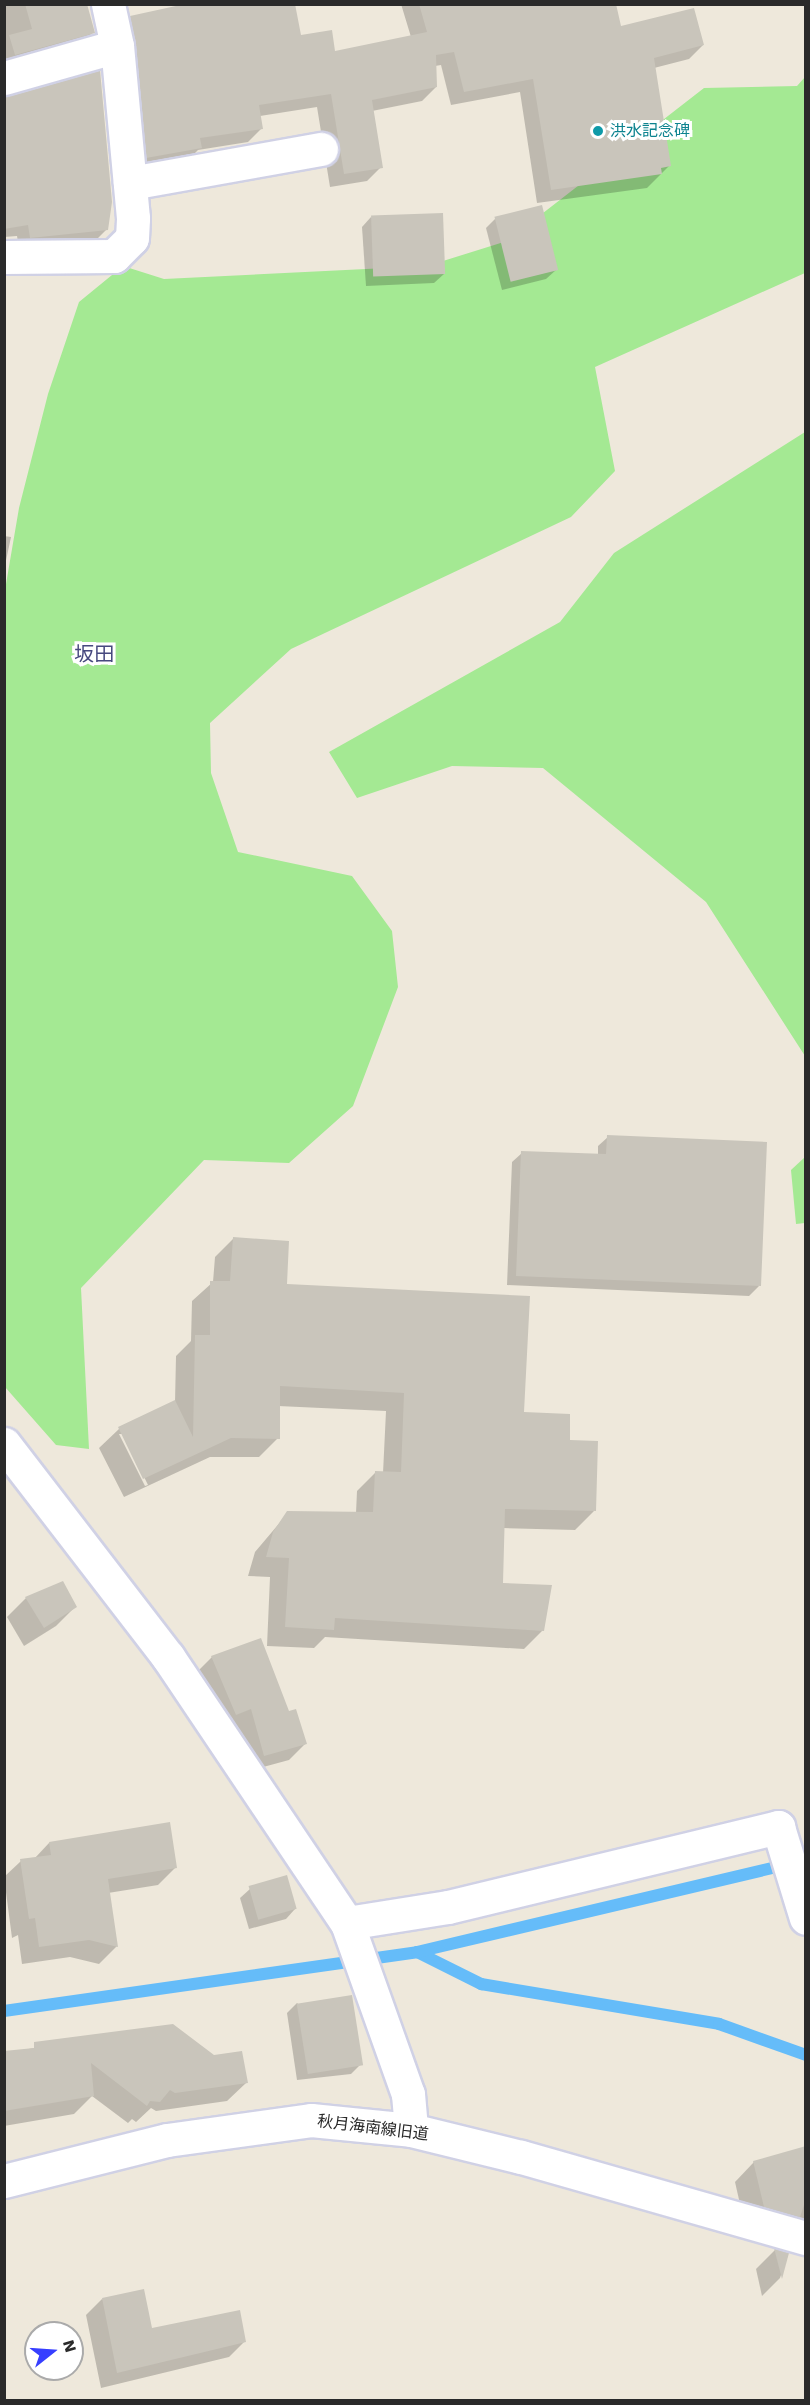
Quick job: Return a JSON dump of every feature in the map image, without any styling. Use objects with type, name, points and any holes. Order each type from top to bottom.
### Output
[{"type":"street","points":[[4,257],[114,256],[132,238],[130,183],[117,46],[108,4]]},
{"type":"street","points":[[4,78],[117,46]]},
{"type":"street","points":[[130,183],[321,149]]},
{"type":"street","points":[[4,1444],[168,1657],[350,1931],[408,2094],[411,2130]]},
{"type":"street","points":[[350,1931],[778,1827],[806,1918]]},
{"type":"street","name":"秋月海南線旧道","points":[[4,2181],[167,2140],[311,2120],[411,2130],[521,2157],[806,2238]]},
{"type":"green space","points":[[805,77],[805,273],[595,367],[615,471],[571,517],[291,649],[210,723],[211,773],[238,852],[352,876],[392,931],[398,987],[353,1106],[289,1163],[204,1160],[81,1288],[89,1449],[56,1445],[5,1387],[5,590],[19,508],[48,394],[79,302],[123,266],[164,279],[427,266],[507,241],[704,88],[797,86]]},
{"type":"green space","points":[[805,432],[805,1056],[706,902],[543,768],[452,766],[357,798],[329,752],[560,622],[614,553]]},
{"type":"green space","points":[[805,1157],[805,1223],[796,1224],[791,1170]]},
{"type":"building","points":[[25,4],[87,4],[95,33],[15,55],[9,35],[32,29]]},
{"type":"building","points":[[185,4],[295,4],[301,35],[332,30],[335,51],[427,32],[419,4],[616,4],[621,26],[694,8],[704,45],[654,58],[671,166],[661,168],[662,174],[551,190],[533,79],[464,92],[454,52],[436,55],[437,87],[372,100],[383,168],[344,174],[331,94],[259,105],[263,129],[200,138],[202,148],[146,158],[130,16]]},
{"type":"building","points":[[100,70],[112,202],[108,230],[30,238],[28,225],[4,229],[4,96]]},
{"type":"building","points":[[542,205],[558,270],[511,282],[494,217]]},
{"type":"building","points":[[443,213],[445,274],[373,276],[371,216]]},
{"type":"building","points":[[607,1135],[767,1142],[761,1286],[516,1276],[521,1151],[606,1154]]},
{"type":"building","points":[[233,1237],[289,1241],[287,1284],[530,1296],[524,1412],[570,1414],[570,1440],[598,1441],[596,1511],[505,1509],[503,1583],[552,1585],[544,1631],[335,1618],[334,1630],[285,1627],[289,1558],[266,1557],[273,1532],[287,1511],[373,1512],[375,1471],[401,1472],[404,1393],[280,1386],[280,1439],[231,1438],[143,1479],[118,1427],[175,1400],[193,1437],[195,1335],[210,1335],[210,1281],[230,1281]]},
{"type":"building","points":[[63,1581],[77,1607],[44,1628],[25,1597]]},
{"type":"building","points":[[261,1638],[289,1711],[296,1709],[307,1744],[264,1756],[251,1709],[236,1715],[211,1656]]},
{"type":"building","points":[[170,1822],[177,1868],[108,1879],[118,1947],[89,1940],[39,1947],[35,1918],[29,1919],[20,1859],[51,1855],[49,1842]]},
{"type":"building","points":[[287,1875],[297,1909],[258,1920],[249,1886]]},
{"type":"building","points":[[352,1995],[363,2065],[308,2074],[297,2004]]},
{"type":"building","points":[[173,2024],[214,2055],[242,2051],[248,2083],[175,2093],[170,2090],[160,2102],[150,2101],[147,2106],[91,2063],[94,2096],[4,2111],[4,2051],[34,2048],[34,2042]]},
{"type":"building","points":[[806,2146],[806,2199],[800,2217],[764,2207],[753,2161]]},
{"type":"building","points":[[774,2248],[789,2253],[782,2279]]},
{"type":"building","points":[[144,2289],[152,2328],[240,2310],[246,2342],[117,2373],[102,2298]]},
{"type":"waterway","points":[[4,2011],[417,1952],[790,1864]]},
{"type":"waterway","points":[[417,1952],[481,1984],[719,2024],[806,2055]]},
{"type":"place","name":"洪水記念碑","points":[[598,131]]},
{"type":"district","name":"坂田","points":[[94,654]]}]
